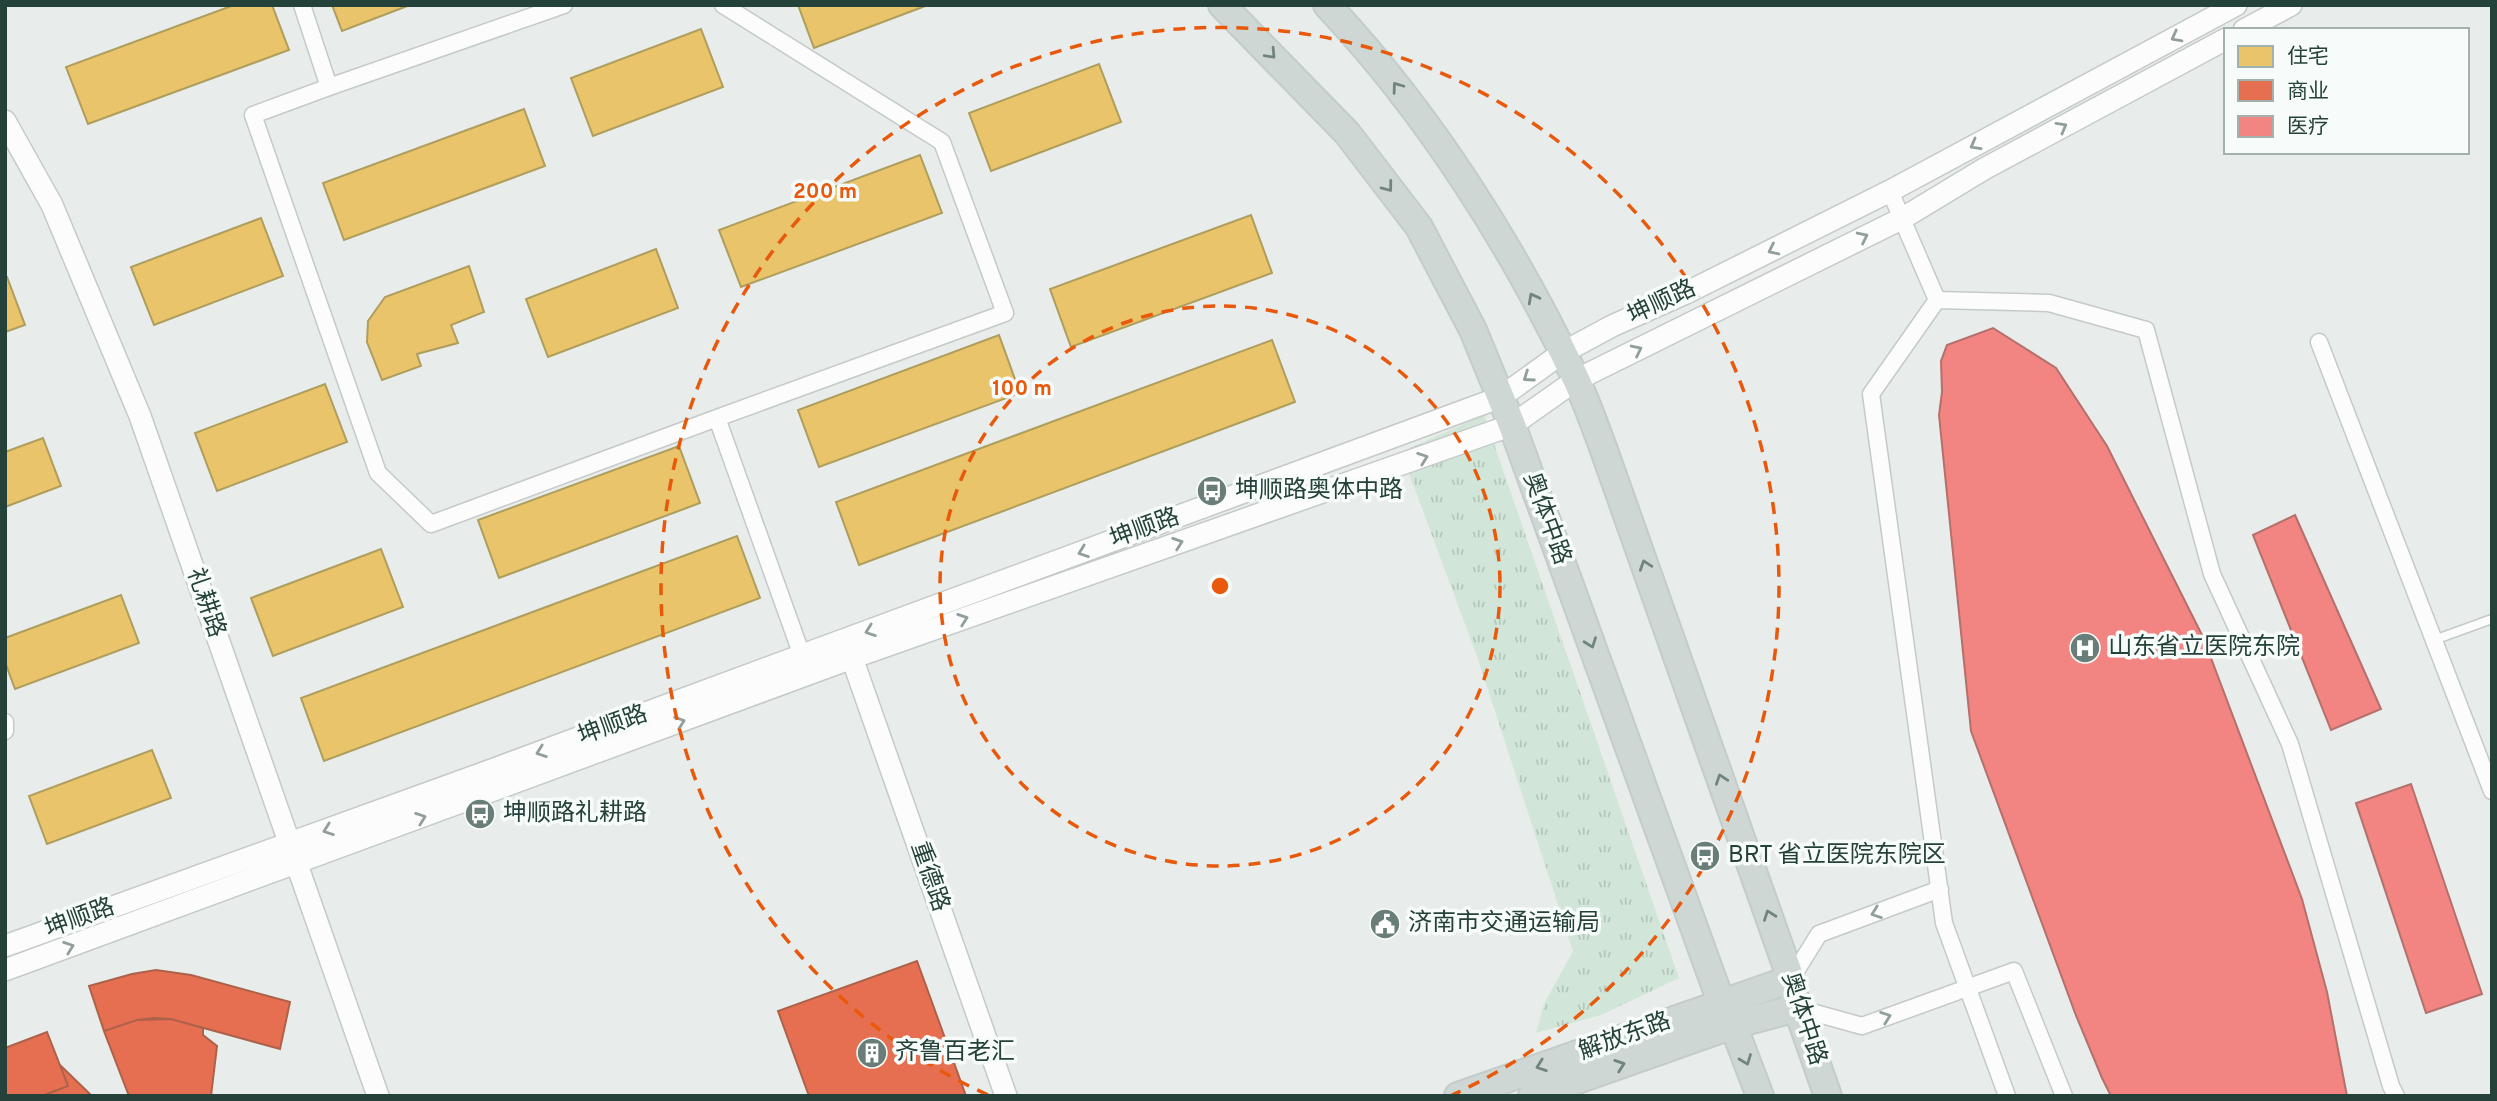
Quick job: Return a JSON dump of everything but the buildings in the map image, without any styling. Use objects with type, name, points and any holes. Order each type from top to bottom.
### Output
[{"type":"main road","name":"奥体中路","points":[[1223,5],[1347,133],[1419,227],[1473,330],[1513,425],[1727,1014],[1760,1096]]},
{"type":"main road","name":"奥体中路","points":[[1327,5],[1368,49],[1437,142],[1503,241],[1576,380],[1605,453],[1791,979],[1797,1008],[1828,1096]]},
{"type":"main road","name":"解放东路","points":[[1532,1096],[1727,1014],[1791,979]]},
{"type":"main road","name":"解放东路","points":[[1458,1096],[1727,1014],[1797,1008]]},
{"type":"street","points":[[302,5],[329,87]]},
{"type":"street","points":[[564,5],[253,115],[378,473],[431,524],[1005,313],[942,142],[723,5]]},
{"type":"street","name":"坤顺路","points":[[5,970],[293,853],[805,665],[1501,397],[1562,353],[1612,326],[1686,293],[1890,191],[2236,5]]},
{"type":"street","points":[[2248,28],[2291,5]]},
{"type":"street","name":"坤顺路","points":[[805,665],[852,658],[1513,425],[1576,380],[1903,218],[1984,169],[2224,40]]},
{"type":"street","name":"礼耕路","points":[[5,121],[52,205],[140,416],[378,1096]]},
{"type":"street","points":[[1890,191],[1937,300]]},
{"type":"street","points":[[1937,300],[1871,394],[1944,923],[2007,1096]]},
{"type":"street","points":[[1937,300],[2049,303],[2146,330],[2212,574],[2290,744],[2396,1096]]},
{"type":"street","points":[[2319,342],[2492,791]]},
{"type":"street","points":[[717,418],[805,665]]},
{"type":"street","name":"重德路","points":[[852,658],[1006,1096]]},
{"type":"street","points":[[5,722],[5,731]]},
{"type":"street","name":"坤顺路","points":[[5,946],[293,853]]},
{"type":"street","points":[[1791,979],[1819,934],[1940,889]]},
{"type":"street","points":[[1797,1008],[1862,1026],[2014,971],[2064,1096]]},
{"type":"lane","points":[[2434,640],[2492,619]]},
{"type":"green space","points":[[1484,415],[1679,978],[1601,1015],[1536,1033],[1544,1004],[1573,951],[1478,659],[1401,452]]},
{"type":"place","name":"坤顺路奥体中路","points":[[1212,491]]},
{"type":"place","name":"山东省立医院东院","points":[[2085,648]]},
{"type":"place","name":"坤顺路礼耕路","points":[[480,814]]},
{"type":"place","name":"BRT 省立医院东院区","points":[[1705,856]]},
{"type":"place","name":"济南市交通运输局","points":[[1385,924]]},
{"type":"place","name":"齐鲁百老汇","points":[[872,1053]]}]
